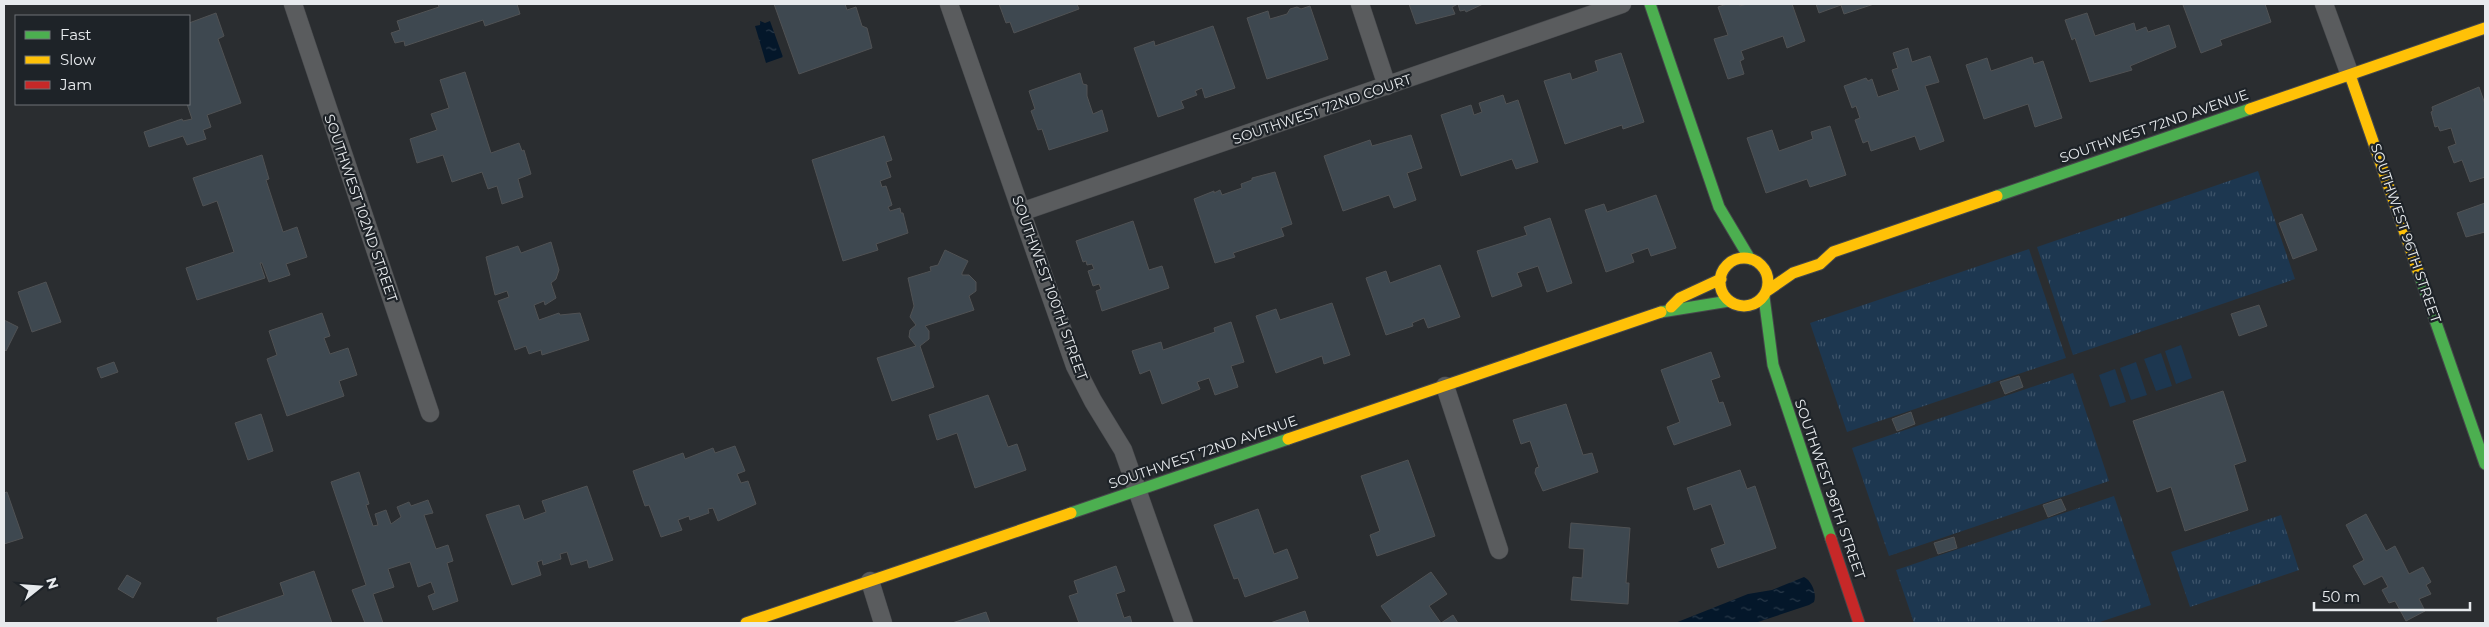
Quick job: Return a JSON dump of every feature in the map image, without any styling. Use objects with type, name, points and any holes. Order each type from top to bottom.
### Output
[{"type":"street","name":"SOUTHWEST 102ND STREET","points":[[293,4],[430,412]]},
{"type":"street","name":"SOUTHWEST 100TH STREET","points":[[949,4],[1075,366],[1093,402],[1123,450],[1139,490],[1184,623]]},
{"type":"street","points":[[1360,4],[1387,86]]},
{"type":"street","name":"SOUTHWEST 72ND COURT","points":[[1021,212],[1622,4]]},
{"type":"street","points":[[1650,4],[1719,208],[1753,260],[1766,271],[1768,277],[1765,294],[1753,305],[1733,303]]},
{"type":"street","name":"SOUTHWEST 96TH STREET","points":[[2324,4],[2485,464]]},
{"type":"street","name":"SOUTHWEST 72ND AVENUE","points":[[1765,294],[1792,274],[1820,264],[1833,252],[2485,28]]},
{"type":"street","points":[[1719,208],[1716,216],[1722,237]]},
{"type":"street","points":[[1724,249],[1720,287],[1747,319]]},
{"type":"street","name":"SOUTHWEST 72ND AVENUE","points":[[1817,250],[1833,252]]},
{"type":"street","points":[[1722,275],[1735,260],[1769,262]]},
{"type":"street","name":"SOUTHWEST 72ND AVENUE","points":[[1670,309],[1680,298],[1722,275]]},
{"type":"street","name":"SOUTHWEST 98TH STREET","points":[[1765,294],[1772,365],[1859,623]]},
{"type":"street","name":"SOUTHWEST 72ND AVENUE","points":[[746,623],[1670,309],[1683,310],[1733,303]]},
{"type":"street","name":"SOUTHWEST 98TH STREET","points":[[1759,344],[1772,365]]},
{"type":"street","points":[[1445,386],[1499,550]]},
{"type":"street","points":[[870,581],[883,623]]},
{"type":"green space","points":[[2258,171],[2295,279],[2073,355],[2037,247]]},
{"type":"green space","points":[[2029,249],[2066,358],[1847,432],[1810,323]]},
{"type":"green space","points":[[2181,345],[2192,378],[2176,384],[2165,351]]},
{"type":"green space","points":[[2161,353],[2172,386],[2156,391],[2144,359]]},
{"type":"green space","points":[[2136,362],[2147,395],[2131,400],[2120,368]]},
{"type":"green space","points":[[2115,369],[2126,402],[2110,407],[2099,375]]},
{"type":"green space","points":[[2073,373],[2109,481],[1889,556],[1852,448]]},
{"type":"green space","points":[[2114,496],[2151,605],[2097,623],[1914,623],[1896,570]]},
{"type":"green space","points":[[2281,515],[2299,570],[2190,607],[2171,552]]},
{"type":"water","points":[[760,21],[765,23],[770,21],[783,57],[766,63],[755,26],[760,25]]},
{"type":"water","points":[[1804,577],[1809,581],[1814,592],[1814,602],[1809,605],[1755,623],[1675,623],[1748,594],[1772,590]]},
{"type":"building","points":[[438,4],[517,4],[520,14],[485,26],[483,20],[405,46],[404,41],[395,43],[391,33],[400,30],[397,21],[439,7]]},
{"type":"building","points":[[774,4],[845,4],[847,10],[856,7],[862,26],[867,28],[872,48],[799,74]]},
{"type":"building","points":[[999,4],[1077,4],[1079,9],[1014,33],[1010,22],[1006,23]]},
{"type":"building","points":[[1409,4],[1458,4],[1452,7],[1455,14],[1416,24]]},
{"type":"building","points":[[1458,4],[1483,4],[1466,12],[1465,10],[1460,11]]},
{"type":"building","points":[[1727,4],[1740,4],[1740,6],[1747,4],[1792,4],[1805,41],[1787,48],[1783,36],[1741,51],[1744,59],[1740,61],[1744,74],[1728,79],[1714,39],[1728,35],[1718,7]]},
{"type":"building","points":[[1816,4],[1874,4],[1844,14],[1841,5],[1819,13]]},
{"type":"building","points":[[2265,4],[2271,22],[2220,40],[2222,45],[2201,53],[2183,5]]},
{"type":"building","points":[[1310,6],[1328,59],[1267,79],[1247,18],[1268,11],[1270,19],[1287,14],[1290,9],[1297,7],[1301,9]]},
{"type":"building","points":[[216,13],[224,36],[218,39],[241,103],[207,115],[211,127],[203,130],[206,139],[187,145],[183,136],[149,147],[144,132],[182,119],[183,121],[192,119],[187,105],[190,105],[190,23]]},
{"type":"building","points":[[2087,13],[2095,36],[2134,23],[2136,31],[2146,27],[2148,32],[2169,25],[2176,47],[2130,66],[2132,70],[2090,82],[2075,38],[2072,40],[2065,20]]},
{"type":"building","points":[[1213,26],[1235,88],[1205,98],[1202,88],[1195,91],[1197,95],[1181,101],[1184,108],[1158,117],[1134,48],[1154,41],[1155,46]]},
{"type":"building","points":[[1908,48],[1912,62],[1930,56],[1939,82],[1925,86],[1944,141],[1920,150],[1915,136],[1871,151],[1868,141],[1863,143],[1855,120],[1860,118],[1856,106],[1852,108],[1844,86],[1866,78],[1868,81],[1872,79],[1878,97],[1899,90],[1892,70],[1898,68],[1893,53]]},
{"type":"building","points":[[1621,53],[1644,122],[1623,129],[1622,125],[1565,144],[1544,81],[1570,73],[1572,80],[1598,71],[1595,61]]},
{"type":"building","points":[[2032,57],[2034,64],[2043,61],[2062,118],[2035,127],[2028,104],[1984,119],[1966,65],[1987,58],[1991,71]]},
{"type":"building","points":[[465,72],[491,153],[519,143],[522,151],[524,150],[531,174],[518,179],[523,197],[502,204],[497,186],[488,189],[482,172],[452,182],[443,155],[417,163],[410,139],[437,130],[431,114],[449,108],[440,80]]},
{"type":"building","points":[[1080,73],[1083,84],[1087,85],[1087,96],[1093,114],[1102,110],[1108,131],[1049,150],[1042,129],[1038,130],[1031,111],[1035,109],[1029,91]]},
{"type":"building","points":[[2479,87],[2485,104],[2485,177],[2470,182],[2462,160],[2454,163],[2448,147],[2456,144],[2451,128],[2440,131],[2438,126],[2435,127],[2431,112],[2433,111],[2432,107]]},
{"type":"building","points":[[1503,95],[1506,104],[1518,100],[1538,162],[1516,169],[1512,159],[1461,176],[1441,115],[1471,105],[1474,115],[1482,112],[1479,103]]},
{"type":"building","points":[[1830,126],[1846,175],[1810,187],[1807,179],[1766,193],[1747,138],[1772,130],[1779,151],[1813,139],[1811,132]]},
{"type":"building","points":[[1411,135],[1422,168],[1407,173],[1416,200],[1394,208],[1389,195],[1343,211],[1324,156],[1370,140],[1372,146]]},
{"type":"building","points":[[884,136],[892,160],[886,162],[891,177],[880,181],[882,187],[886,186],[892,205],[888,207],[890,211],[900,208],[908,233],[876,244],[878,250],[843,261],[812,160]]},
{"type":"building","points":[[262,155],[269,179],[266,180],[283,232],[297,227],[307,257],[286,264],[290,275],[269,282],[262,263],[260,263],[265,278],[197,300],[186,268],[234,252],[217,201],[203,206],[193,178]]},
{"type":"building","points":[[1275,172],[1292,224],[1281,228],[1284,236],[1233,253],[1235,257],[1215,263],[1194,199],[1220,190],[1222,195],[1242,188],[1241,184],[1252,180],[1252,178]]},
{"type":"building","points":[[1656,195],[1676,248],[1651,256],[1648,248],[1631,254],[1634,262],[1606,272],[1585,210],[1604,204],[1607,212]]},
{"type":"building","points":[[2485,203],[2485,232],[2466,237],[2457,213]]},
{"type":"building","points":[[2302,214],[2317,250],[2293,259],[2279,223]]},
{"type":"building","points":[[1550,218],[1572,283],[1547,292],[1538,266],[1517,273],[1522,286],[1492,297],[1477,251],[1527,235],[1524,227]]},
{"type":"building","points":[[1133,221],[1149,270],[1162,266],[1169,288],[1102,311],[1096,291],[1101,289],[1099,284],[1093,286],[1088,271],[1094,269],[1092,264],[1087,265],[1086,261],[1083,262],[1076,241]]},
{"type":"building","points":[[551,242],[559,270],[556,279],[551,283],[556,298],[545,305],[544,301],[534,305],[539,320],[559,313],[560,315],[580,313],[589,340],[542,355],[541,350],[529,354],[526,346],[515,350],[498,301],[509,297],[507,291],[495,295],[486,257],[518,246],[521,253]]},
{"type":"building","points":[[945,250],[968,261],[962,275],[969,275],[976,282],[976,291],[969,296],[974,310],[925,326],[929,331],[929,339],[920,346],[934,387],[892,401],[877,358],[916,346],[909,337],[910,330],[916,325],[910,317],[914,306],[908,278],[931,271],[930,267],[938,265]]},
{"type":"building","points":[[1440,265],[1460,317],[1428,328],[1424,318],[1412,323],[1413,326],[1386,335],[1366,278],[1386,271],[1390,283]]},
{"type":"building","points":[[46,282],[61,322],[32,332],[18,292]]},
{"type":"building","points":[[1332,303],[1350,355],[1324,364],[1322,356],[1276,373],[1256,316],[1276,309],[1280,320]]},
{"type":"building","points":[[2259,305],[2267,326],[2239,336],[2231,314]]},
{"type":"building","points":[[322,313],[330,336],[324,338],[330,354],[348,348],[357,375],[339,381],[344,396],[287,416],[267,359],[277,355],[269,331]]},
{"type":"building","points":[[4,320],[18,327],[6,351],[4,349]]},
{"type":"building","points":[[1231,322],[1244,362],[1231,366],[1238,387],[1215,395],[1209,378],[1197,382],[1200,389],[1162,404],[1150,370],[1140,374],[1132,351],[1161,342],[1163,350],[1215,332],[1214,328]]},
{"type":"building","points":[[1711,352],[1720,377],[1711,380],[1719,403],[1723,402],[1731,425],[1674,445],[1667,427],[1680,422],[1661,370]]},
{"type":"building","points":[[114,362],[118,372],[101,378],[97,368]]},
{"type":"building","points":[[2019,376],[2023,387],[2005,394],[2000,382]]},
{"type":"building","points":[[2223,391],[2246,461],[2234,465],[2248,510],[2185,531],[2171,487],[2157,492],[2133,421]]},
{"type":"building","points":[[988,395],[1008,447],[1017,444],[1026,470],[975,488],[957,433],[937,440],[929,415]]},
{"type":"building","points":[[1566,404],[1583,455],[1592,453],[1598,472],[1543,491],[1535,473],[1536,468],[1539,467],[1530,441],[1521,444],[1513,420]]},
{"type":"building","points":[[1911,412],[1915,424],[1897,431],[1892,419]]},
{"type":"building","points":[[261,414],[273,451],[248,460],[235,423]]},
{"type":"building","points":[[735,446],[745,471],[737,474],[741,483],[748,481],[756,504],[718,521],[713,508],[708,509],[709,513],[690,520],[689,516],[678,520],[682,530],[661,537],[649,505],[645,506],[633,471],[683,453],[685,459],[713,448],[715,453]]},
{"type":"building","points":[[1408,460],[1435,536],[1377,556],[1370,535],[1380,531],[1361,476]]},
{"type":"building","points":[[1740,470],[1747,489],[1755,486],[1776,548],[1718,568],[1711,549],[1725,544],[1711,504],[1694,510],[1687,488]]},
{"type":"building","points":[[359,472],[369,504],[366,505],[373,526],[378,525],[375,514],[386,510],[391,524],[401,517],[397,507],[409,502],[411,506],[428,500],[433,513],[424,515],[436,549],[448,545],[453,561],[447,563],[458,601],[433,610],[428,596],[435,593],[431,582],[418,587],[410,562],[388,569],[394,587],[373,594],[383,623],[365,623],[352,590],[366,585],[331,482]]},
{"type":"building","points":[[587,486],[613,560],[589,568],[587,560],[571,565],[567,552],[560,554],[561,559],[543,565],[542,560],[537,562],[541,575],[512,585],[486,515],[519,505],[524,520],[546,512],[542,501]]},
{"type":"building","points":[[7,492],[23,538],[4,544],[4,493]]},
{"type":"building","points":[[2061,499],[2066,510],[2048,517],[2043,505]]},
{"type":"building","points":[[1258,509],[1274,554],[1287,549],[1298,578],[1245,597],[1238,578],[1234,579],[1214,525]]},
{"type":"building","points":[[2366,514],[2386,551],[2395,546],[2409,574],[2423,567],[2431,582],[2426,585],[2431,594],[2419,599],[2425,611],[2406,621],[2395,601],[2389,603],[2382,590],[2388,587],[2382,576],[2364,585],[2353,566],[2364,560],[2346,525]]},
{"type":"building","points":[[1571,523],[1630,528],[1626,583],[1629,583],[1628,604],[1571,600],[1573,577],[1582,578],[1584,549],[1569,548]]},
{"type":"building","points":[[1954,537],[1957,548],[1938,554],[1934,543]]},
{"type":"building","points":[[1116,566],[1125,591],[1116,594],[1124,618],[1130,616],[1132,623],[1079,623],[1069,596],[1078,593],[1074,581]]},
{"type":"building","points":[[314,571],[332,623],[218,623],[217,618],[284,595],[280,583]]},
{"type":"building","points":[[1431,572],[1447,594],[1429,606],[1441,623],[1393,623],[1381,606]]},
{"type":"building","points":[[127,575],[141,583],[133,598],[118,589]]},
{"type":"building","points":[[1305,611],[1309,623],[1270,623]]},
{"type":"building","points":[[986,612],[990,623],[952,623]]},
{"type":"building","points":[[1453,615],[1458,623],[1441,623]]},
{"type":"traffic: fast","points":[[1650,4],[1719,207],[1750,259]]},
{"type":"traffic: fast","points":[[1997,196],[2250,109]]},
{"type":"traffic: fast","points":[[2418,271],[2485,464]]},
{"type":"traffic: fast","points":[[1764,297],[1773,365],[1831,539]]},
{"type":"traffic: fast","points":[[1661,312],[1729,301]]},
{"type":"traffic: fast","points":[[1071,513],[1288,439]]},
{"type":"traffic: slow","points":[[2250,109],[2485,28]]},
{"type":"traffic: slow","points":[[2350,75],[2418,271]]},
{"type":"traffic: slow","points":[[1767,291],[1793,273],[1820,264],[1833,252],[1997,196]]},
{"type":"traffic: slow","points":[[1739,258],[1749,258],[1761,265],[1768,277],[1768,282],[1768,287],[1761,299],[1749,306],[1739,306],[1731,302],[1724,295],[1720,287],[1720,277],[1724,269],[1731,262],[1739,258]]},
{"type":"traffic: slow","points":[[1671,307],[1680,298],[1721,279]]},
{"type":"traffic: slow","points":[[1288,439],[1661,312]]},
{"type":"traffic: slow","points":[[746,623],[1071,513]]},
{"type":"traffic: jam","points":[[1831,539],[1859,623]]}]
